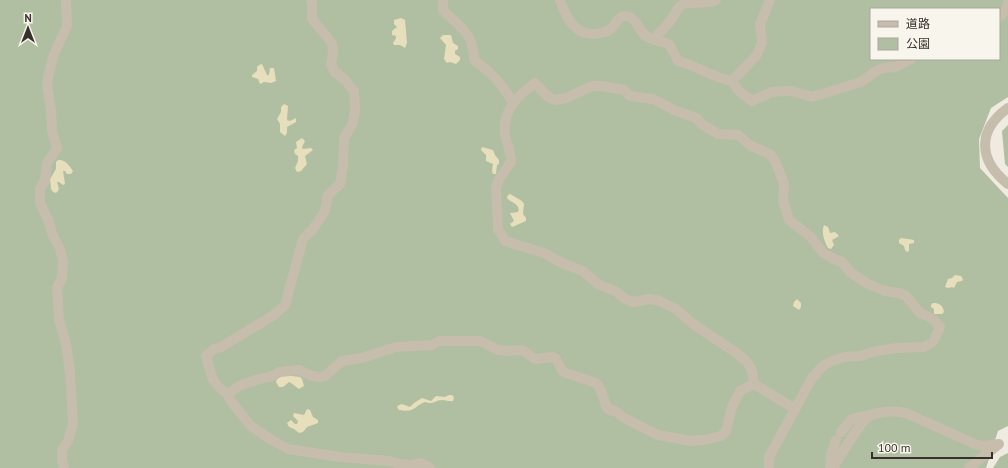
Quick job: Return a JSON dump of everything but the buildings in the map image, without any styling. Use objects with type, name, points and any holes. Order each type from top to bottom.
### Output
[{"type":"street","points":[[64,468],[62,462],[62,450],[68,441],[73,423],[67,352],[59,314],[57,288],[62,278],[63,261],[60,250],[40,203],[40,189],[44,180],[47,163],[57,148],[52,131],[51,110],[47,86],[54,54],[67,26],[66,0]]},
{"type":"street","points":[[311,0],[312,19],[332,43],[333,54],[331,65],[335,72],[345,80],[354,91],[355,109],[353,123],[344,138],[343,165],[340,184],[328,195],[326,211],[313,229],[303,239],[286,305],[243,334],[221,347],[214,349],[206,356],[214,383],[228,394],[230,400],[251,426],[288,449],[340,457],[390,461],[399,464],[412,465],[421,463],[430,468]]},
{"type":"street","points":[[443,0],[443,10],[467,33],[474,48],[474,60],[488,70],[504,87],[513,103]]},
{"type":"street","points":[[560,0],[567,17],[574,28],[580,32],[589,34],[608,31],[620,17],[626,16],[634,20],[645,36],[669,44],[678,61],[702,69],[711,75],[732,81],[739,91],[752,101],[772,92],[784,91],[792,91],[812,97],[861,82],[876,71],[883,68],[895,67],[909,60]]},
{"type":"street","points":[[653,38],[668,24],[680,6],[687,4],[702,4],[716,0]]},
{"type":"street","points":[[732,81],[756,56],[762,44],[760,24],[770,0]]},
{"type":"street","points":[[1000,16],[1005,11],[1008,3]]},
{"type":"street","points":[[769,468],[769,457],[812,378],[823,366],[844,357],[860,356],[876,351],[924,347],[933,342],[940,327],[933,319],[920,313],[906,296],[884,291],[868,284],[851,273],[842,262],[823,253],[811,237],[789,220],[783,200],[784,184],[776,163],[770,154],[751,146],[738,135],[718,134],[703,125],[696,118],[674,110],[653,99],[630,96],[624,90],[592,86],[566,98],[556,100],[546,95],[535,83],[520,94],[509,110],[505,133],[511,154],[511,162],[499,179],[496,187],[498,229],[505,241],[544,253],[564,264],[582,271],[598,284],[617,292],[625,299],[632,302],[650,298],[676,309],[693,324],[738,354],[747,362],[752,371],[754,384],[795,409]]},
{"type":"street","points":[[1008,108],[992,122],[986,136],[986,151],[991,167],[1008,184]]},
{"type":"street","points":[[228,394],[239,386],[270,377],[280,372],[300,370],[312,376],[325,376],[342,361],[362,358],[396,347],[432,345],[439,341],[480,341],[498,350],[522,350],[535,359],[553,357],[556,359],[563,372],[575,377],[588,379],[596,383],[600,387],[604,403],[608,409],[617,412],[624,418],[658,435],[691,441],[721,436],[726,431],[732,407],[740,391],[754,384]]},
{"type":"street","points":[[830,468],[831,455],[839,436],[852,419],[895,411],[906,413],[975,444],[983,446],[1003,443]]},
{"type":"street","points":[[834,468],[863,421],[872,415]]},
{"type":"street","points":[[969,468],[1003,443]]},
{"type":"green space","points":[[0,0],[1008,0],[1008,97],[991,108],[979,139],[980,168],[1008,198],[1008,426],[998,431],[986,468],[0,468]]},
{"type":"green space","points":[[1008,125],[1008,167],[1005,164],[1002,131]]},
{"type":"green space","points":[[1008,453],[1008,468],[993,468],[1000,457]]},
{"type":"sand","points":[[401,18],[405,20],[407,43],[405,48],[400,45],[394,45],[393,43],[396,36],[392,35],[392,31],[397,27],[394,24],[394,20]]},
{"type":"sand","points":[[443,35],[451,35],[453,43],[458,46],[455,54],[460,57],[460,60],[456,64],[450,62],[447,63],[444,59],[446,45],[440,38]]},
{"type":"sand","points":[[262,64],[267,75],[269,75],[270,68],[274,68],[276,81],[271,83],[264,82],[260,84],[258,79],[252,77],[252,75],[257,71],[257,67]]},
{"type":"sand","points":[[284,104],[288,106],[287,120],[290,121],[296,118],[296,122],[287,127],[287,133],[285,136],[280,132],[280,124],[277,119],[281,112],[281,107]]},
{"type":"sand","points":[[302,138],[305,141],[302,147],[303,149],[311,148],[313,150],[305,156],[307,164],[301,171],[297,172],[295,168],[298,161],[298,156],[295,154],[294,150],[297,148],[296,142]]},
{"type":"sand","points":[[482,147],[493,150],[499,160],[496,174],[493,174],[492,171],[493,164],[486,161],[486,155],[481,150]]},
{"type":"sand","points":[[58,160],[65,161],[73,171],[71,174],[67,174],[63,171],[65,184],[63,185],[57,182],[59,189],[56,193],[51,189],[50,179],[56,169],[56,162]]},
{"type":"sand","points":[[510,194],[522,201],[524,204],[523,214],[526,218],[526,221],[512,227],[510,224],[514,221],[510,213],[518,212],[519,209],[517,205],[507,198]]},
{"type":"sand","points":[[824,225],[828,227],[830,233],[835,232],[839,236],[832,240],[834,245],[831,249],[828,248],[824,239]]},
{"type":"sand","points":[[901,238],[914,240],[914,243],[909,244],[909,251],[907,252],[904,246],[899,243]]},
{"type":"sand","points":[[955,275],[961,276],[963,279],[962,281],[957,282],[954,288],[945,287],[948,279]]},
{"type":"sand","points":[[797,299],[801,303],[799,310],[793,306]]},
{"type":"sand","points":[[933,303],[942,306],[944,312],[942,314],[934,314],[934,309],[931,307]]},
{"type":"sand","points":[[283,375],[300,377],[304,386],[299,389],[289,382],[283,387],[279,387],[276,382],[277,379]]},
{"type":"sand","points":[[449,395],[454,397],[453,401],[440,400],[433,403],[425,402],[408,411],[399,410],[397,407],[402,404],[410,407],[422,398],[431,401],[436,396],[445,397]]},
{"type":"sand","points":[[307,409],[310,410],[313,417],[318,420],[318,423],[307,427],[303,432],[299,433],[289,427],[287,423],[291,420],[297,424],[298,421],[293,416],[294,413],[304,415]]}]
